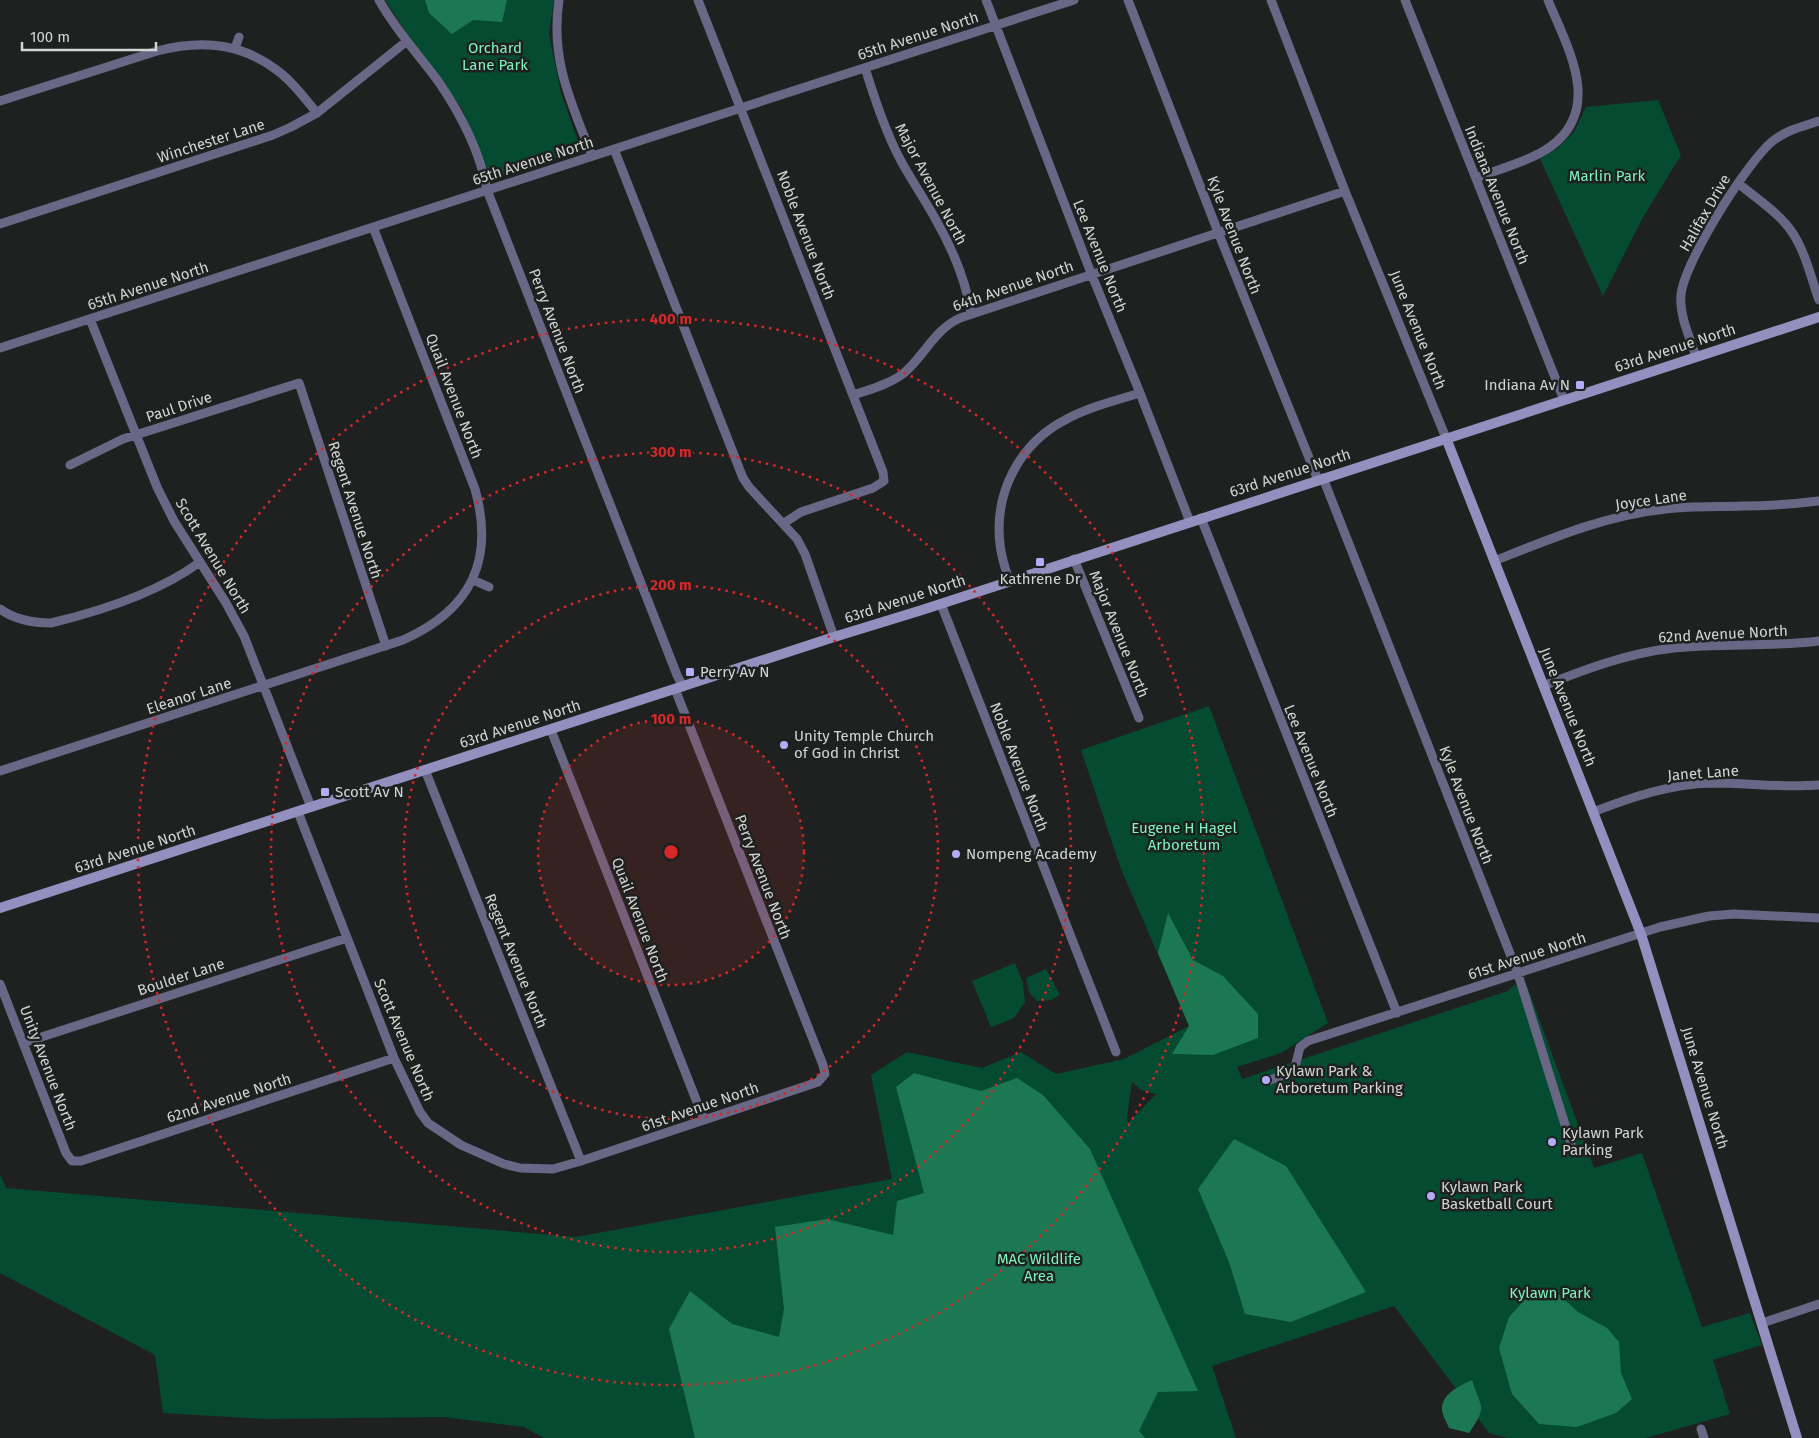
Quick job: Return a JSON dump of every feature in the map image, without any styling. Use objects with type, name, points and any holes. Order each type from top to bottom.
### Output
[{"type":"street","name":"Perry Avenue North","points":[[379,0],[385,12],[438,83],[457,113],[472,145],[487,190],[677,675],[679,688],[823,1064],[824,1074]]},
{"type":"street","points":[[559,0],[556,24],[560,69],[592,156]]},
{"type":"street","name":"Noble Avenue North","points":[[698,0],[883,472],[884,481],[874,488],[801,512],[784,523]]},
{"type":"street","name":"Lee Avenue North","points":[[986,0],[1091,273],[1190,522]]},
{"type":"street","name":"65th Avenue North","points":[[0,348],[1074,0]]},
{"type":"street","name":"Kyle Avenue North","points":[[1128,0],[1218,232],[1320,479],[1518,974],[1572,1147]]},
{"type":"street","name":"June Avenue North","points":[[1271,0],[1344,191],[1446,438],[1641,934],[1797,1438]]},
{"type":"street","name":"Indiana Avenue North","points":[[1405,0],[1564,400]]},
{"type":"street","points":[[1476,178],[1549,148],[1570,126],[1576,112],[1579,82],[1548,0]]},
{"type":"street","points":[[235,48],[239,37]]},
{"type":"street","name":"Winchester Lane","points":[[0,224],[273,135],[291,127],[317,113],[407,41]]},
{"type":"street","points":[[0,101],[157,50],[180,45],[202,44],[235,48],[267,62],[285,76],[317,113]]},
{"type":"street","name":"Major Avenue North","points":[[865,68],[885,128],[901,160],[938,222],[953,255],[971,313]]},
{"type":"street","name":"Halifax Drive","points":[[1696,357],[1680,307],[1681,293],[1689,269],[1727,199],[1773,140],[1788,131],[1819,121]]},
{"type":"street","points":[[614,149],[743,478],[748,487],[784,523],[797,539],[805,554],[834,637]]},
{"type":"street","points":[[1738,183],[1779,217],[1794,235],[1801,249],[1819,300]]},
{"type":"street","name":"64th Avenue North","points":[[854,395],[890,382],[904,374],[940,331],[950,323],[971,313],[1344,191]]},
{"type":"street","name":"Quail Avenue North","points":[[373,227],[475,489],[483,526],[479,562],[473,580],[463,596],[436,623],[420,633],[386,646]]},
{"type":"street","name":"63rd Avenue North","points":[[0,908],[1009,582],[1074,559],[1819,317]]},
{"type":"street","name":"Scott Avenue North","points":[[90,319],[156,487],[174,521],[244,636],[265,685],[311,807]]},
{"type":"street","name":"Paul Drive","points":[[70,465],[108,446],[135,436],[299,383]]},
{"type":"street","name":"Regent Avenue North","points":[[299,383],[386,646]]},
{"type":"street","points":[[1009,582],[1000,546],[999,524],[1008,482],[1018,462],[1031,445],[1047,430],[1066,419],[1140,393]]},
{"type":"street","name":"Joyce Lane","points":[[1494,561],[1580,528],[1631,514],[1666,508],[1785,505],[1819,501]]},
{"type":"street","name":"Lee Avenue North","points":[[1200,518],[1397,1013]]},
{"type":"street","name":"Major Avenue North","points":[[1074,559],[1139,718]]},
{"type":"street","points":[[4,612],[21,620],[35,623],[51,623],[150,591],[200,562]]},
{"type":"street","points":[[473,580],[489,587]]},
{"type":"street","name":"Noble Avenue North","points":[[941,604],[1116,1052]]},
{"type":"street","name":"62nd Avenue North","points":[[1543,686],[1614,659],[1644,652],[1706,646],[1755,646],[1819,641]]},
{"type":"street","name":"Eleanor Lane","points":[[0,771],[386,646]]},
{"type":"street","name":"Quail Avenue North","points":[[551,730],[704,1120]]},
{"type":"street","name":"Regent Avenue North","points":[[425,770],[581,1161]]},
{"type":"street","name":"Janet Lane","points":[[1593,812],[1644,794],[1677,786],[1710,784],[1819,785]]},
{"type":"street","name":"Scott Avenue North","points":[[298,812],[394,1058],[420,1112],[428,1123],[460,1145],[504,1164],[520,1168],[553,1169],[581,1161]]},
{"type":"street","name":"61st Avenue North","points":[[1270,1080],[1294,1070],[1300,1047],[1308,1041],[1684,921],[1734,914],[1819,918]]},
{"type":"street","name":"Boulder Lane","points":[[23,1043],[346,938]]},
{"type":"street","name":"Unity Avenue North","points":[[0,984],[66,1153],[72,1161]]},
{"type":"street","name":"62nd Avenue North","points":[[72,1161],[81,1161],[394,1058]]},
{"type":"street","name":"61st Avenue North","points":[[581,1161],[818,1082],[824,1074]]},
{"type":"street","points":[[1762,1323],[1819,1304]]},
{"type":"green space","name":"Orchard Lane Park","points":[[385,0],[554,0],[549,34],[561,93],[581,150],[492,180],[462,109]]},
{"type":"green space","name":"Marlin Park","points":[[1658,100],[1681,155],[1642,219],[1603,296],[1540,159],[1556,149],[1574,132],[1586,107]]},
{"type":"green space","name":"MAC Wildlife Area","points":[[1209,706],[1328,1023],[1281,1053],[1237,1067],[1242,1079],[1508,991],[1514,985],[1527,986],[1594,1168],[1642,1153],[1702,1327],[1750,1313],[1762,1345],[1713,1360],[1730,1414],[1646,1438],[1508,1438],[1489,1433],[1394,1306],[1212,1366],[1236,1438],[544,1438],[524,1427],[443,1417],[265,1419],[163,1413],[155,1355],[0,1273],[0,1174],[6,1188],[576,1237],[892,1179],[871,1075],[907,1052],[982,1068],[1021,1052],[1056,1074],[1124,1059],[1189,1026],[1121,869],[1081,750]],"holes":[[[1132,1082],[1141,1090],[1156,1094],[1128,1123],[1127,1116]]]},
{"type":"green space","points":[[1015,963],[1023,983],[1025,1002],[1014,1018],[991,1027],[972,981]]},
{"type":"green space","points":[[1046,969],[1060,995],[1050,1000],[1037,1001],[1029,992],[1026,978]]},
{"type":"shaded area","points":[[425,0],[507,0],[502,22],[473,20],[452,34],[429,13]]},
{"type":"shaded area","points":[[1168,913],[1193,960],[1223,976],[1258,1014],[1258,1038],[1213,1055],[1172,1054],[1189,1026],[1158,953]]},
{"type":"shaded area","points":[[914,1073],[981,1091],[1017,1078],[1043,1095],[1090,1149],[1198,1391],[1158,1392],[1139,1431],[1145,1438],[695,1438],[669,1329],[690,1291],[732,1324],[779,1337],[784,1309],[775,1227],[827,1219],[893,1235],[897,1201],[924,1193],[896,1087]]},
{"type":"shaded area","points":[[1234,1139],[1286,1166],[1366,1292],[1291,1322],[1245,1314],[1229,1262],[1198,1189]]},
{"type":"shaded area","points":[[1555,1291],[1578,1312],[1607,1328],[1619,1342],[1621,1373],[1632,1399],[1616,1413],[1577,1427],[1539,1424],[1512,1394],[1499,1348],[1509,1317],[1530,1294]]},
{"type":"shaded area","points":[[1472,1380],[1481,1407],[1479,1417],[1469,1433],[1449,1428],[1442,1411],[1443,1403],[1448,1394]]},
{"type":"place","name":"Indiana Av N","points":[[1580,385]]},
{"type":"place","name":"Kathrene Dr","points":[[1040,562]]},
{"type":"place","name":"Perry Av N","points":[[690,672]]},
{"type":"place","name":"Unity Temple Church of God in Christ","points":[[784,745]]},
{"type":"place","name":"Scott Av N","points":[[325,792]]},
{"type":"place","name":"Nompeng Academy","points":[[956,854]]},
{"type":"place","name":"Kylawn Park & Arboretum Parking","points":[[1266,1080]]},
{"type":"place","name":"Kylawn Park Parking","points":[[1552,1142]]},
{"type":"place","name":"Kylawn Park Basketball Court","points":[[1431,1196]]},
{"type":"park label","name":"Eugene H Hagel Arboretum","points":[[1184,836]]},
{"type":"park label","name":"Kylawn Park","points":[[1550,1293]]}]
